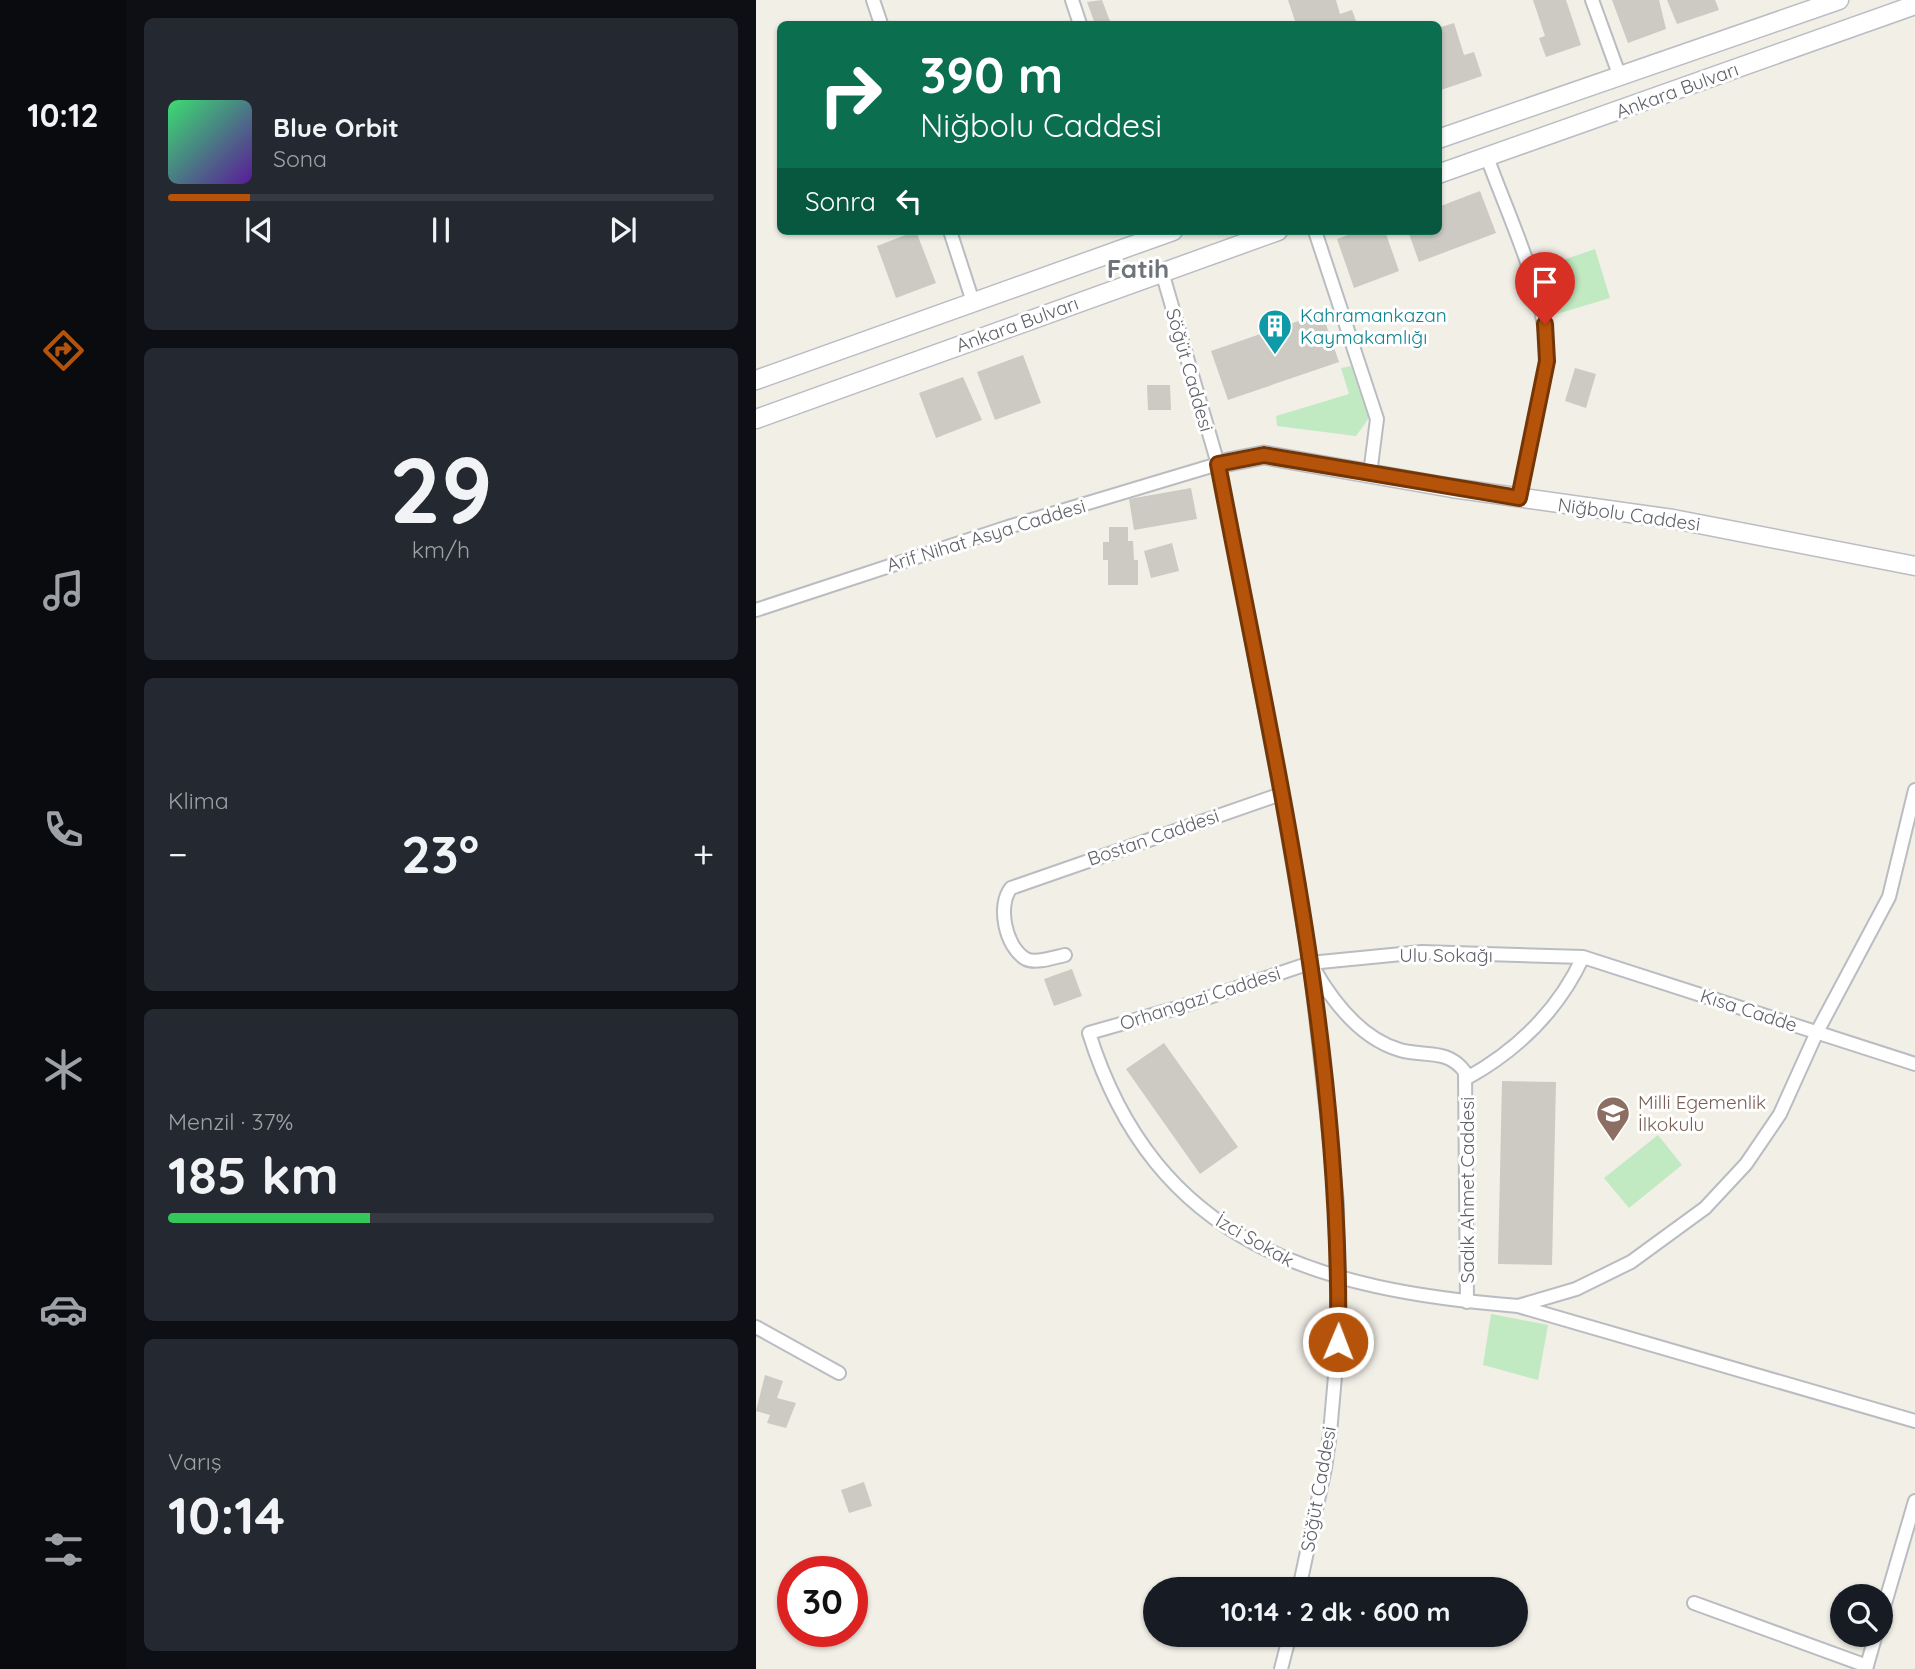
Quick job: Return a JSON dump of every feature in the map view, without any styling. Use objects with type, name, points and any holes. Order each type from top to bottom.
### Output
[{"type":"main road","name":"Ankara Bulvarı","points":[[1442,138],[1839,0]]},
{"type":"main road","name":"Ankara Bulvarı","points":[[1442,173],[1915,5]]},
{"type":"main road","name":"Ankara Bulvarı","points":[[756,380],[1157,235]]},
{"type":"main road","name":"Ankara Bulvarı","points":[[756,419],[1267,235]]},
{"type":"main road","name":"Niğbolu Caddesi","points":[[1218,464],[1264,455],[1519,498],[1673,519],[1915,566]]},
{"type":"street","points":[[873,0],[880,21]]},
{"type":"street","points":[[1072,0],[1079,21]]},
{"type":"street","points":[[1592,0],[1619,77]]},
{"type":"street","points":[[1487,157],[1542,309],[1547,338],[1547,361],[1519,498]]},
{"type":"street","points":[[951,235],[973,302]]},
{"type":"street","points":[[1316,235],[1377,419],[1370,474]]},
{"type":"street","name":"Söğüt Caddesi","points":[[1161,272],[1218,464],[1281,794],[1311,963],[1337,1203],[1338,1342],[1325,1468],[1302,1577]]},
{"type":"street","name":"Arif Nihat Asya Caddesi","points":[[756,610],[982,536],[1218,464]]},
{"type":"street","points":[[1518,1306],[1576,1289],[1613,1272],[1657,1246],[1705,1208],[1746,1164],[1775,1123],[1794,1088],[1817,1032],[1889,897],[1915,790]]},
{"type":"street","name":"Bostan Caddesi","points":[[1065,955],[1027,960],[1012,940],[1003,902],[1011,888],[1281,794]]},
{"type":"street","name":"Ulu Sokağı","points":[[1311,963],[1422,952],[1583,957]]},
{"type":"street","points":[[1311,963],[1339,1006],[1367,1032],[1400,1050],[1451,1058],[1461,1066],[1467,1078],[1507,1053],[1542,1021],[1570,983],[1583,957]]},
{"type":"street","name":"Kısa Cadde","points":[[1583,957],[1915,1064]]},
{"type":"street","name":"Orhangazi Caddesi","points":[[1089,1032],[1177,1008],[1311,963]]},
{"type":"street","name":"İzci Sokak","points":[[1089,1032],[1108,1084],[1134,1133],[1189,1197],[1259,1247],[1339,1279],[1467,1302],[1518,1306]]},
{"type":"street","name":"Sadık Ahmet Caddesi","points":[[1467,1078],[1467,1302]]},
{"type":"street","points":[[1518,1306],[1915,1421]]},
{"type":"street","points":[[756,1327],[839,1373]]},
{"type":"street","points":[[1890,1584],[1915,1501]]},
{"type":"street","points":[[1693,1604],[1866,1667],[1872,1647]]},
{"type":"street","points":[[1281,1669],[1287,1647]]},
{"type":"green space","points":[[1595,249],[1610,298],[1550,316],[1534,270]]},
{"type":"green space","points":[[1351,366],[1369,418],[1356,436],[1277,426],[1276,416],[1349,394],[1341,368]]},
{"type":"green space","points":[[1658,1135],[1682,1165],[1629,1208],[1604,1178]]},
{"type":"green space","points":[[1491,1314],[1548,1325],[1538,1380],[1483,1365]]},
{"type":"building","points":[[1102,0],[1110,21],[1094,21],[1087,2]]},
{"type":"building","points":[[1288,0],[1336,0],[1340,14],[1352,10],[1356,21],[1295,21]]},
{"type":"building","points":[[1533,0],[1566,0],[1581,45],[1546,57],[1539,38],[1545,36]]},
{"type":"building","points":[[1612,0],[1659,0],[1666,29],[1628,43]]},
{"type":"building","points":[[1667,0],[1715,0],[1719,10],[1677,24]]},
{"type":"building","points":[[1454,23],[1464,55],[1474,52],[1482,76],[1442,90],[1442,27]]},
{"type":"building","points":[[1480,191],[1496,233],[1419,262],[1409,235],[1442,235],[1442,205]]},
{"type":"building","points":[[906,235],[918,235],[936,283],[896,298],[877,246]]},
{"type":"building","points":[[1348,235],[1386,235],[1399,271],[1354,288],[1337,239]]},
{"type":"building","points":[[1561,266],[1568,284],[1549,292],[1542,273]]},
{"type":"building","name":"Kahramankazan Kaymakamlığı","points":[[1322,313],[1339,362],[1228,400],[1211,351]]},
{"type":"building","points":[[1023,355],[1041,403],[995,420],[977,372]]},
{"type":"building","points":[[1575,368],[1596,374],[1586,408],[1565,401]]},
{"type":"building","points":[[963,377],[982,420],[936,438],[919,393]]},
{"type":"building","points":[[1147,385],[1170,385],[1171,410],[1148,410]]},
{"type":"building","points":[[1191,488],[1197,519],[1134,530],[1129,499]]},
{"type":"building","points":[[1109,527],[1128,527],[1128,541],[1133,541],[1134,560],[1138,560],[1138,585],[1108,585],[1108,560],[1103,560],[1103,542],[1109,542]]},
{"type":"building","points":[[1172,543],[1179,571],[1151,578],[1144,551]]},
{"type":"building","points":[[1072,969],[1082,996],[1054,1006],[1044,979]]},
{"type":"building","points":[[1164,1043],[1238,1147],[1200,1174],[1126,1069]]},
{"type":"building","points":[[1502,1081],[1556,1082],[1552,1265],[1498,1264]]},
{"type":"building","points":[[765,1375],[783,1381],[777,1398],[796,1403],[786,1428],[767,1423],[770,1415],[756,1411]]},
{"type":"building","points":[[864,1482],[872,1506],[849,1513],[841,1490]]},
{"type":"place","name":"Kahramankazan Kaymakamlığı","points":[[1275,356]]},
{"type":"place","name":"Milli Egemenlik İlkokulu","points":[[1613,1143]]},
{"type":"district","name":"Fatih","points":[[1138,269]]},
{"type":"route","points":[[1338,1342],[1337,1203],[1311,963],[1218,464],[1264,455],[1519,498],[1547,361],[1545,324]]}]
